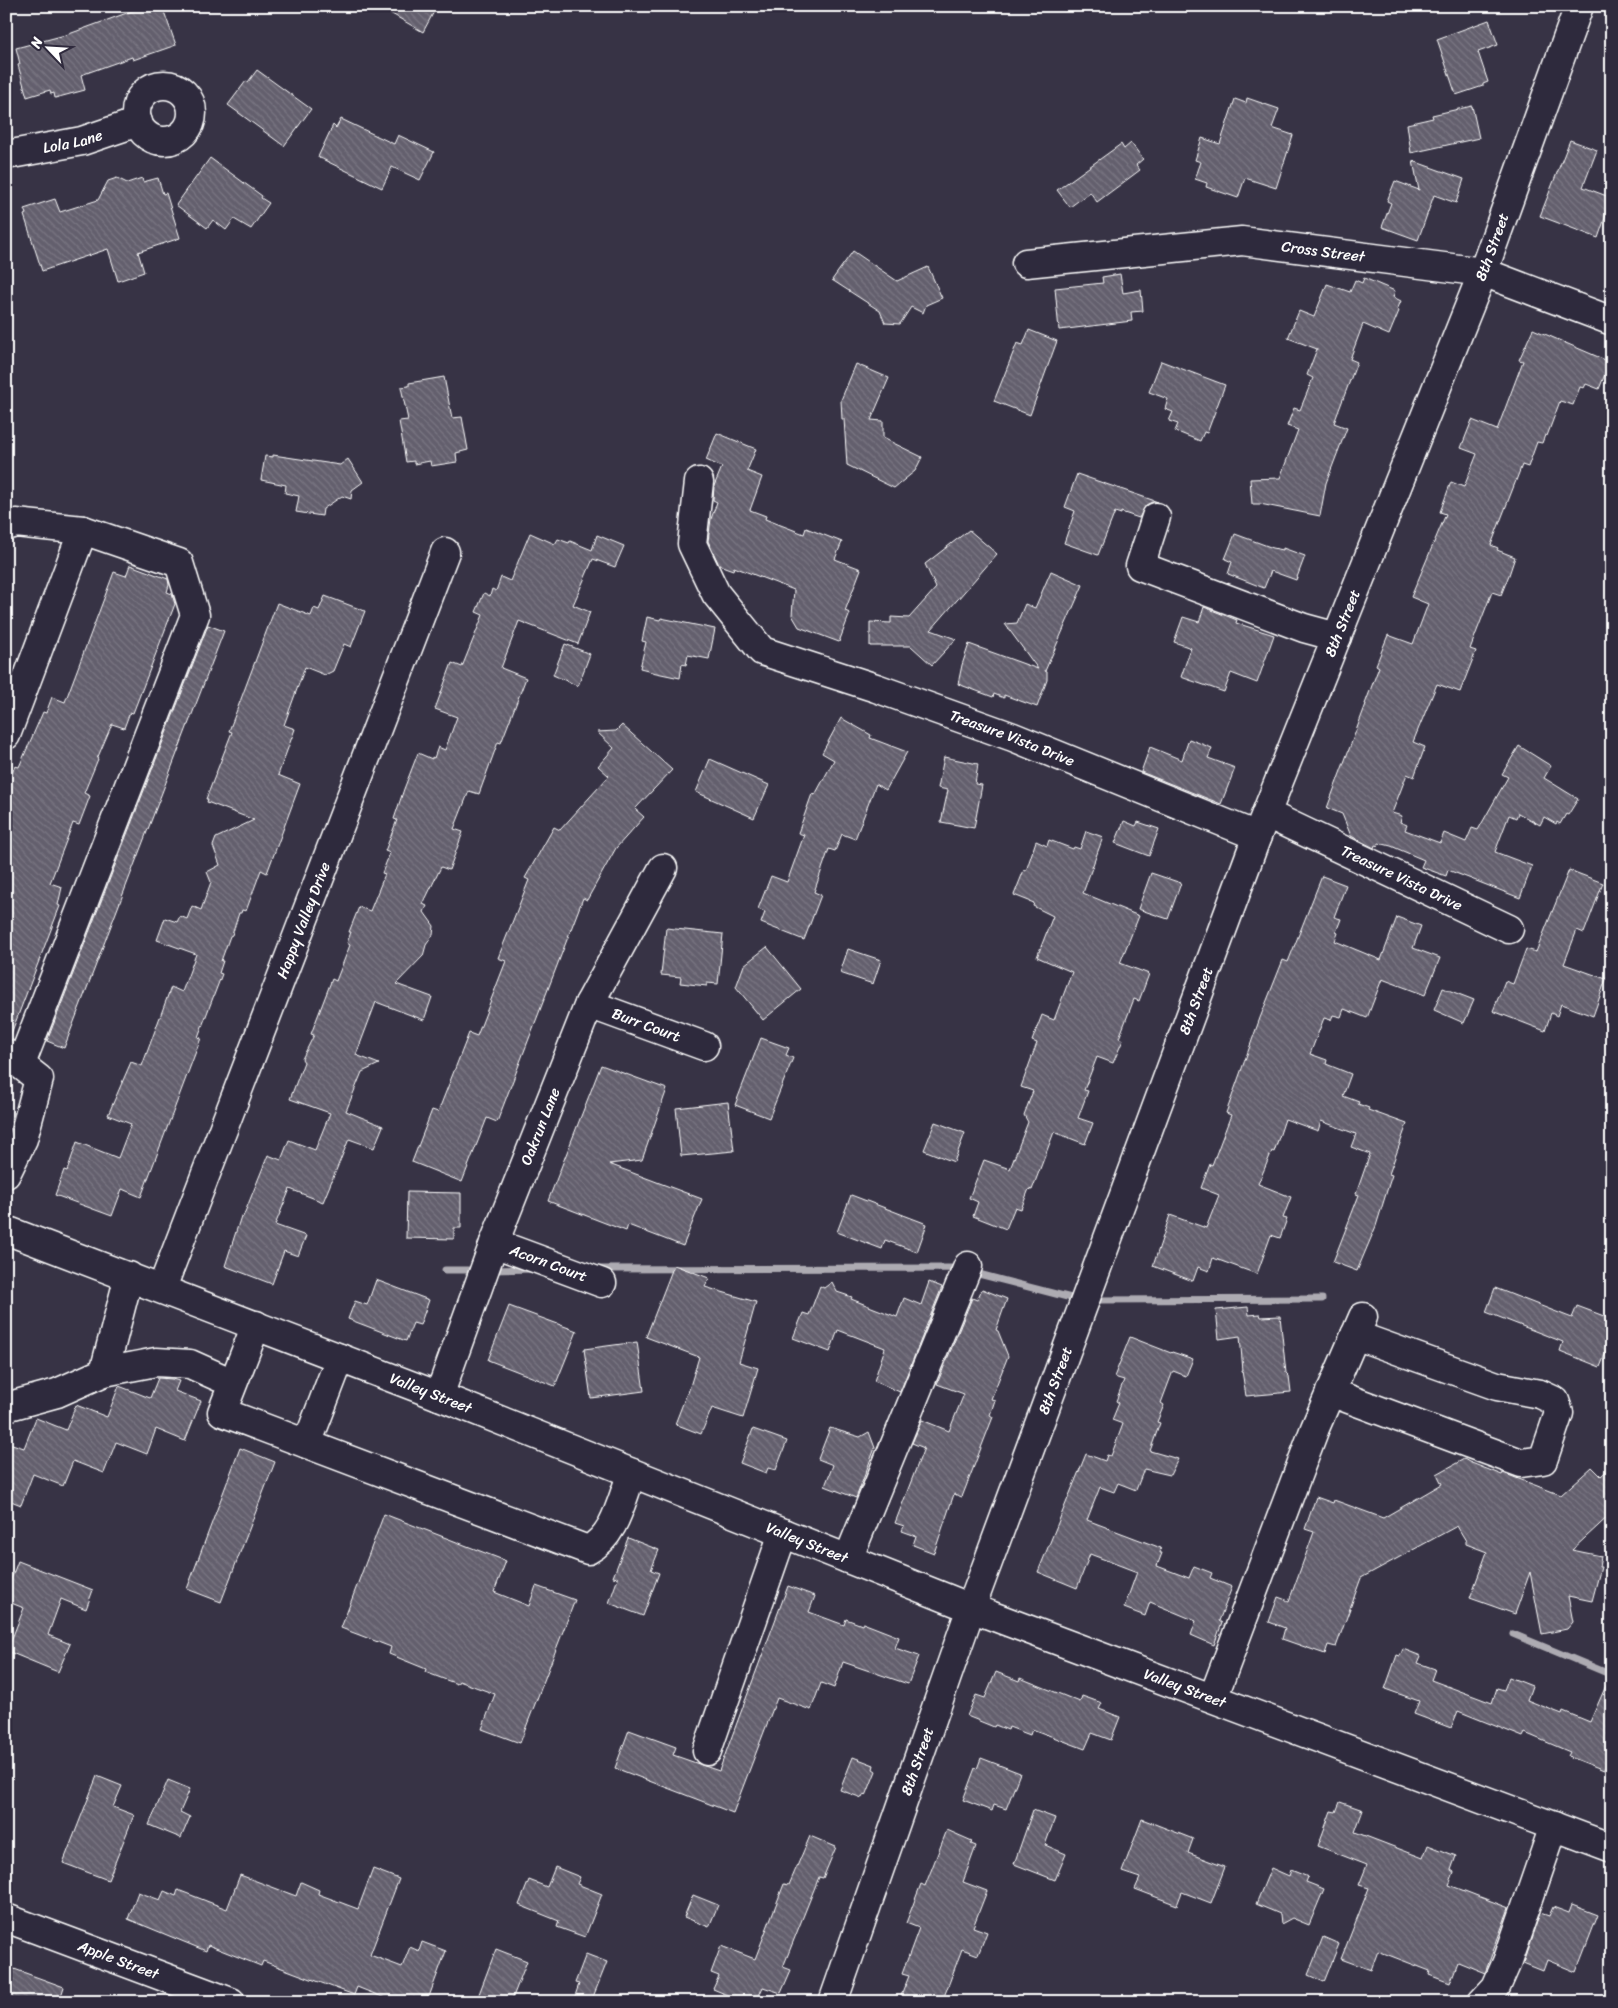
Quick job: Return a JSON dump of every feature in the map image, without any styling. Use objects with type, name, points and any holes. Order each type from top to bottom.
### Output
[{"type":"street","name":"8th Street","points":[[833,2002],[971,1608],[1262,825],[1483,272],[1579,6]]},
{"type":"street","name":"Lola Lane","points":[[6,155],[82,141],[138,122]]},
{"type":"street","name":"Cross Street","points":[[1026,263],[1242,242],[1483,272],[1612,321]]},
{"type":"street","name":"Treasure Vista Drive","points":[[699,482],[692,544],[716,594],[762,651],[876,688],[1262,825],[1509,929]]},
{"type":"street","points":[[1156,517],[1140,566],[1304,628],[1337,637]]},
{"type":"street","points":[[6,526],[16,523],[83,530],[179,564],[195,615],[22,1065],[23,1139],[6,1174]]},
{"type":"street","points":[[6,735],[83,530]]},
{"type":"street","name":"Happy Valley Drive","points":[[162,1288],[445,552]]},
{"type":"street","name":"Oakrun Lane","points":[[439,1396],[494,1243],[589,1004],[663,868]]},
{"type":"street","name":"Burr Court","points":[[589,1004],[704,1046]]},
{"type":"street","name":"Valley Street","points":[[6,1230],[162,1288],[439,1396],[971,1608],[1612,1848]]},
{"type":"street","name":"Acorn Court","points":[[494,1243],[602,1283]]},
{"type":"street","points":[[848,1559],[968,1266]]},
{"type":"street","points":[[104,1372],[129,1276]]},
{"type":"street","points":[[256,1325],[222,1412],[588,1550],[600,1543],[610,1532],[632,1473]]},
{"type":"street","points":[[1213,1698],[1330,1392],[1359,1326],[1497,1386],[1540,1394],[1555,1401],[1559,1413],[1543,1460],[1521,1463],[1330,1392]]},
{"type":"street","points":[[307,1444],[340,1358]]},
{"type":"street","points":[[6,1407],[57,1393],[104,1372],[156,1362],[190,1364],[219,1377]]},
{"type":"street","points":[[707,1751],[783,1533]]},
{"type":"street","points":[[1482,2002],[1496,1987],[1500,1979],[1554,1826]]},
{"type":"street","name":"Apple Street","points":[[6,1918],[215,1999]]},
{"type":"building","points":[[146,6],[162,6],[176,45],[133,60],[132,57],[81,75],[85,90],[55,98],[54,93],[51,94],[50,90],[27,97],[18,65],[20,64],[16,48],[69,34]]},
{"type":"building","points":[[378,6],[437,6],[423,32]]},
{"type":"building","points":[[1489,20],[1498,45],[1478,52],[1488,82],[1483,84],[1483,86],[1456,95],[1437,39]]},
{"type":"building","points":[[257,70],[311,109],[284,146],[228,105]]},
{"type":"building","points":[[1247,98],[1279,109],[1272,128],[1293,135],[1276,188],[1245,178],[1238,198],[1206,187],[1207,183],[1195,179],[1201,162],[1195,160],[1202,138],[1220,144],[1235,99],[1246,103]]},
{"type":"building","points":[[1472,106],[1479,138],[1411,153],[1407,124],[1433,118],[1432,115]]},
{"type":"building","points":[[341,119],[394,144],[398,135],[434,152],[420,180],[392,167],[382,188],[318,157],[333,125],[336,128]]},
{"type":"building","points":[[1570,140],[1597,150],[1583,187],[1612,198],[1598,238],[1540,216]]},
{"type":"building","points":[[1131,143],[1143,159],[1136,165],[1140,170],[1097,202],[1090,192],[1070,207],[1057,190],[1121,144],[1124,149]]},
{"type":"building","points":[[210,158],[269,203],[251,229],[234,219],[226,230],[213,220],[207,228],[176,205]]},
{"type":"building","points":[[1413,161],[1464,179],[1456,203],[1434,195],[1418,240],[1382,227],[1391,203],[1387,201],[1395,181],[1419,190]]},
{"type":"building","points":[[117,178],[127,183],[142,178],[143,182],[158,178],[163,194],[166,193],[180,238],[138,252],[144,272],[118,281],[108,249],[42,271],[24,215],[26,214],[24,209],[55,199],[60,212],[98,200],[108,181]]},
{"type":"building","points":[[853,251],[897,281],[928,267],[942,298],[926,305],[923,313],[911,307],[900,324],[885,323],[880,311],[832,280]]},
{"type":"building","points":[[1120,274],[1123,293],[1141,290],[1143,311],[1131,312],[1132,321],[1059,330],[1055,288],[1103,283],[1102,277]]},
{"type":"building","points":[[1364,278],[1395,291],[1393,297],[1401,301],[1389,335],[1363,324],[1350,359],[1357,362],[1334,423],[1347,428],[1326,483],[1320,516],[1252,504],[1250,479],[1280,478],[1298,430],[1287,426],[1294,408],[1300,410],[1313,378],[1307,375],[1317,349],[1288,338],[1299,311],[1314,317],[1327,284],[1350,292],[1355,280],[1362,283]]},
{"type":"building","points":[[1533,329],[1610,362],[1599,389],[1586,384],[1584,388],[1580,387],[1573,405],[1560,401],[1547,436],[1545,435],[1542,443],[1537,442],[1528,467],[1522,465],[1491,545],[1498,548],[1497,550],[1515,557],[1509,575],[1501,595],[1492,592],[1470,649],[1476,651],[1460,692],[1437,684],[1413,742],[1425,747],[1414,777],[1407,774],[1392,813],[1402,816],[1400,822],[1407,825],[1405,830],[1440,843],[1444,833],[1466,842],[1472,828],[1478,830],[1508,777],[1502,774],[1519,746],[1551,766],[1544,778],[1578,799],[1568,815],[1566,814],[1560,824],[1557,822],[1556,824],[1544,817],[1540,825],[1518,813],[1516,818],[1509,815],[1495,852],[1532,866],[1520,898],[1448,870],[1446,876],[1421,867],[1424,860],[1391,846],[1379,843],[1374,848],[1351,836],[1342,814],[1327,808],[1366,704],[1379,667],[1376,665],[1388,635],[1413,644],[1428,604],[1411,597],[1446,514],[1440,512],[1451,482],[1464,487],[1477,454],[1461,448],[1472,420],[1497,430],[1523,361],[1519,360]]},
{"type":"building","points":[[1029,330],[1057,341],[1030,415],[994,401],[1017,343],[1023,345]]},
{"type":"building","points":[[1161,361],[1225,385],[1207,433],[1204,432],[1200,441],[1175,431],[1178,424],[1169,421],[1173,412],[1165,409],[1168,399],[1149,392]]},
{"type":"building","points":[[856,364],[889,378],[871,420],[883,421],[883,438],[922,457],[915,471],[894,488],[847,465],[841,400]]},
{"type":"building","points":[[444,377],[452,418],[462,417],[468,450],[456,453],[457,462],[431,466],[430,461],[414,464],[414,461],[406,462],[399,421],[408,420],[401,387],[409,386],[409,383]]},
{"type":"building","points":[[717,433],[756,449],[747,471],[762,477],[750,510],[766,516],[765,519],[804,534],[806,528],[842,542],[835,559],[861,569],[845,611],[850,613],[839,642],[799,627],[792,615],[794,590],[734,567],[733,570],[719,565],[708,541],[711,519],[717,502],[713,500],[714,486],[722,467],[706,460]]},
{"type":"building","points":[[273,455],[340,465],[348,459],[363,482],[352,490],[351,499],[342,496],[323,509],[322,516],[296,512],[299,496],[285,493],[286,485],[261,480],[265,456],[273,457]]},
{"type":"building","points":[[1077,474],[1158,502],[1146,505],[1139,518],[1115,512],[1098,555],[1064,543],[1075,511],[1065,507]]},
{"type":"building","points":[[969,530],[997,554],[931,630],[956,639],[932,665],[911,646],[870,646],[870,622],[891,623],[891,617],[909,618],[936,588],[925,564]]},
{"type":"building","points":[[530,533],[555,544],[558,539],[569,543],[570,541],[592,550],[597,535],[624,546],[615,567],[593,559],[573,605],[590,612],[578,644],[519,621],[501,668],[526,678],[501,743],[498,742],[479,794],[469,791],[454,829],[463,832],[449,870],[441,867],[423,904],[427,906],[424,912],[434,926],[433,935],[426,945],[423,956],[396,984],[432,997],[424,1020],[376,1002],[356,1055],[379,1064],[362,1072],[346,1111],[383,1126],[374,1148],[349,1139],[323,1202],[290,1189],[275,1225],[306,1236],[298,1256],[284,1251],[272,1284],[225,1266],[241,1216],[243,1217],[268,1155],[281,1160],[289,1140],[315,1150],[330,1113],[290,1099],[304,1062],[302,1059],[314,1035],[311,1034],[332,979],[336,981],[350,945],[347,943],[351,932],[349,932],[359,907],[370,911],[385,874],[382,873],[390,853],[385,851],[397,820],[394,819],[404,789],[418,753],[432,759],[438,747],[445,750],[457,717],[435,709],[452,663],[462,667],[483,615],[476,612],[484,593],[490,596],[492,589],[496,591],[501,577],[510,581]]},
{"type":"building","points":[[1235,534],[1273,548],[1283,550],[1283,548],[1305,556],[1296,580],[1271,571],[1264,588],[1228,574],[1232,562],[1225,559]]},
{"type":"building","points":[[130,565],[168,579],[167,592],[172,594],[175,604],[133,713],[130,712],[124,728],[112,724],[97,759],[84,793],[90,796],[79,825],[73,823],[50,883],[62,887],[58,905],[60,906],[9,1039],[6,1039],[6,804],[12,789],[6,787],[15,766],[19,767],[43,712],[46,713],[52,697],[65,702],[114,572],[126,576]]},
{"type":"building","points":[[1051,571],[1083,585],[1045,671],[1047,672],[1047,680],[1037,707],[1004,695],[1004,698],[994,694],[993,697],[958,684],[969,644],[1038,669],[1005,624],[1017,623],[1025,604],[1035,608]]},
{"type":"building","points":[[325,596],[365,611],[351,647],[344,644],[333,671],[325,675],[305,667],[284,725],[295,729],[278,775],[300,784],[267,873],[261,870],[246,911],[242,910],[239,913],[230,936],[221,961],[223,961],[219,973],[222,974],[198,1037],[201,1038],[141,1197],[122,1189],[112,1216],[55,1195],[64,1170],[67,1171],[77,1142],[118,1158],[131,1124],[108,1115],[131,1062],[142,1066],[171,987],[182,992],[196,954],[157,940],[165,918],[177,922],[180,916],[187,919],[192,906],[201,910],[211,882],[207,872],[220,865],[213,846],[216,838],[254,820],[207,802],[208,799],[206,799],[232,732],[229,731],[277,603],[311,616],[314,608],[319,610]]},
{"type":"building","points":[[1204,607],[1237,620],[1236,623],[1274,635],[1257,683],[1231,673],[1224,692],[1181,677],[1191,648],[1174,642],[1183,617],[1199,622]]},
{"type":"building","points":[[647,617],[715,629],[709,659],[688,655],[686,665],[682,664],[680,678],[640,668],[646,642],[642,641]]},
{"type":"building","points":[[208,625],[224,631],[64,1048],[47,1041]]},
{"type":"building","points":[[565,644],[590,654],[578,686],[553,675]]},
{"type":"building","points":[[841,718],[871,735],[870,738],[907,752],[886,790],[876,784],[855,839],[842,834],[835,851],[829,849],[814,892],[821,895],[804,940],[761,923],[765,912],[758,909],[771,876],[787,882],[804,835],[798,833],[812,794],[815,795],[834,760],[822,753]]},
{"type":"building","points":[[622,725],[672,770],[635,809],[644,817],[616,848],[587,900],[583,898],[497,1122],[487,1118],[462,1182],[412,1162],[432,1110],[438,1112],[469,1033],[477,1036],[506,961],[498,958],[529,880],[525,878],[554,827],[560,830],[609,776],[598,766],[614,748],[597,732],[616,731]]},
{"type":"building","points":[[1189,739],[1212,748],[1208,758],[1235,768],[1221,804],[1141,772],[1150,747],[1182,760]]},
{"type":"building","points":[[944,757],[978,764],[975,784],[982,785],[974,828],[941,822],[948,790],[938,788]]},
{"type":"building","points":[[710,759],[769,785],[754,818],[696,792]]},
{"type":"building","points":[[1124,821],[1136,826],[1138,822],[1159,829],[1149,856],[1115,843]]},
{"type":"building","points":[[1086,831],[1103,837],[1083,893],[1139,916],[1120,963],[1149,974],[1139,1001],[1134,999],[1119,1038],[1123,1040],[1113,1063],[1097,1057],[1084,1090],[1088,1091],[1078,1118],[1093,1123],[1085,1144],[1054,1132],[1032,1190],[1029,1189],[1021,1209],[1015,1207],[1006,1229],[973,1216],[978,1202],[969,1198],[984,1160],[1010,1169],[1028,1122],[1024,1115],[1033,1091],[1021,1087],[1037,1043],[1032,1041],[1042,1015],[1054,1020],[1072,972],[1037,957],[1053,916],[1033,906],[1034,903],[1014,895],[1024,870],[1026,871],[1036,841],[1047,846],[1049,840],[1073,849],[1074,847],[1080,849]]},
{"type":"building","points":[[1569,870],[1603,883],[1584,933],[1577,930],[1564,964],[1606,979],[1593,1016],[1561,1004],[1557,1016],[1551,1013],[1545,1031],[1493,1011],[1505,981],[1513,984],[1526,949],[1536,952]]},
{"type":"building","points":[[1151,873],[1181,883],[1168,919],[1138,909]]},
{"type":"building","points":[[1322,876],[1346,885],[1334,917],[1341,919],[1335,941],[1381,960],[1397,917],[1421,926],[1413,948],[1440,958],[1425,995],[1382,979],[1367,1018],[1344,1009],[1341,1017],[1333,1015],[1331,1020],[1324,1018],[1310,1054],[1327,1060],[1326,1064],[1351,1074],[1343,1096],[1359,1102],[1358,1104],[1369,1108],[1368,1110],[1407,1124],[1389,1174],[1392,1175],[1376,1226],[1357,1271],[1333,1262],[1359,1195],[1356,1194],[1370,1154],[1351,1147],[1356,1134],[1321,1121],[1318,1131],[1285,1119],[1274,1152],[1272,1151],[1258,1184],[1291,1197],[1283,1218],[1287,1219],[1280,1238],[1271,1235],[1257,1274],[1213,1258],[1209,1271],[1198,1267],[1193,1281],[1153,1266],[1170,1215],[1206,1228],[1219,1195],[1201,1188],[1231,1115],[1226,1113],[1260,1018],[1283,960],[1288,962]]},
{"type":"building","points":[[666,928],[723,934],[718,984],[707,983],[707,986],[680,983],[681,977],[661,975]]},
{"type":"building","points":[[767,947],[801,989],[763,1020],[736,987],[744,965]]},
{"type":"building","points":[[848,949],[881,960],[873,984],[840,973]]},
{"type":"building","points":[[1443,988],[1474,1000],[1464,1023],[1434,1010]]},
{"type":"building","points":[[761,1038],[789,1048],[786,1055],[793,1058],[769,1118],[735,1105]]},
{"type":"building","points":[[601,1065],[667,1089],[642,1160],[609,1164],[702,1199],[683,1246],[628,1225],[626,1231],[548,1201]]},
{"type":"building","points":[[728,1102],[734,1151],[681,1156],[676,1108]]},
{"type":"building","points":[[935,1122],[965,1133],[954,1162],[924,1150]]},
{"type":"building","points":[[407,1192],[461,1193],[461,1228],[454,1228],[454,1239],[406,1238]]},
{"type":"building","points":[[851,1195],[927,1224],[917,1252],[885,1240],[882,1249],[837,1232]]},
{"type":"building","points":[[674,1265],[709,1278],[705,1287],[756,1302],[739,1362],[758,1368],[743,1418],[712,1408],[701,1434],[675,1424],[688,1393],[699,1357],[646,1337]]},
{"type":"building","points":[[376,1280],[429,1300],[420,1325],[413,1323],[406,1341],[348,1319],[355,1301],[367,1305]]},
{"type":"building","points":[[832,1282],[837,1292],[897,1317],[904,1298],[921,1305],[929,1282],[942,1287],[900,1392],[874,1381],[885,1348],[838,1330],[830,1352],[793,1338],[803,1313],[809,1315],[820,1286],[824,1288]]},
{"type":"building","points":[[1495,1288],[1572,1318],[1577,1306],[1612,1319],[1612,1338],[1600,1367],[1560,1351],[1563,1342],[1486,1312]]},
{"type":"building","points":[[982,1289],[1007,1299],[996,1330],[1008,1356],[991,1399],[995,1400],[990,1415],[993,1417],[962,1497],[954,1494],[934,1553],[913,1545],[916,1536],[902,1531],[904,1526],[895,1523],[924,1448],[912,1443],[922,1420],[949,1431],[964,1394],[937,1384],[972,1298],[977,1300]]},
{"type":"building","points":[[509,1306],[577,1331],[555,1386],[488,1360]]},
{"type":"building","points":[[1248,1307],[1249,1315],[1260,1314],[1261,1317],[1280,1316],[1286,1373],[1289,1376],[1291,1392],[1246,1396],[1240,1336],[1219,1339],[1216,1310]]},
{"type":"building","points":[[1130,1337],[1171,1353],[1193,1359],[1186,1376],[1173,1371],[1161,1403],[1164,1405],[1157,1422],[1160,1423],[1150,1451],[1178,1459],[1170,1475],[1144,1469],[1136,1490],[1118,1483],[1114,1492],[1100,1487],[1087,1520],[1161,1548],[1160,1553],[1162,1553],[1157,1566],[1189,1578],[1194,1566],[1212,1573],[1210,1578],[1232,1587],[1219,1621],[1222,1623],[1214,1645],[1191,1635],[1196,1621],[1150,1602],[1145,1616],[1124,1608],[1137,1572],[1090,1554],[1077,1588],[1038,1572],[1086,1454],[1105,1461],[1107,1455],[1111,1456],[1123,1424],[1112,1420],[1119,1403],[1116,1401],[1124,1380],[1114,1377]]},
{"type":"building","points":[[637,1342],[644,1391],[591,1398],[584,1349]]},
{"type":"building","points":[[158,1378],[179,1381],[175,1391],[201,1401],[185,1441],[156,1429],[147,1454],[116,1442],[104,1473],[73,1461],[63,1486],[33,1474],[21,1505],[6,1499],[6,1442],[24,1448],[36,1418],[66,1430],[76,1405],[107,1417],[119,1386],[150,1398]]},
{"type":"building","points":[[830,1428],[860,1437],[869,1432],[875,1448],[856,1498],[825,1486],[833,1465],[818,1459]]},
{"type":"building","points":[[753,1429],[787,1441],[776,1470],[768,1468],[766,1473],[740,1463]]},
{"type":"building","points":[[240,1448],[275,1462],[221,1602],[187,1589]]},
{"type":"building","points":[[1464,1459],[1502,1475],[1503,1473],[1561,1495],[1592,1467],[1601,1476],[1612,1466],[1612,1513],[1572,1550],[1601,1556],[1599,1567],[1601,1567],[1592,1601],[1568,1596],[1573,1622],[1567,1629],[1542,1634],[1530,1572],[1515,1614],[1470,1598],[1487,1552],[1466,1544],[1457,1526],[1361,1578],[1336,1647],[1328,1645],[1325,1654],[1282,1639],[1285,1628],[1269,1622],[1278,1597],[1289,1601],[1314,1532],[1305,1529],[1316,1497],[1333,1503],[1334,1500],[1383,1518],[1442,1484],[1437,1474]]},
{"type":"building","points":[[384,1514],[506,1561],[494,1592],[529,1606],[536,1586],[575,1600],[520,1743],[482,1729],[495,1694],[459,1681],[457,1684],[425,1672],[426,1669],[389,1654],[391,1647],[341,1628]]},
{"type":"building","points":[[628,1538],[659,1550],[651,1570],[659,1573],[643,1616],[609,1603],[618,1578],[613,1577]]},
{"type":"building","points":[[18,1561],[93,1590],[86,1609],[61,1599],[48,1635],[70,1644],[58,1672],[7,1651],[24,1608],[6,1601],[6,1592]]},
{"type":"building","points":[[788,1586],[815,1596],[809,1612],[844,1625],[846,1619],[862,1625],[863,1623],[899,1637],[895,1648],[919,1656],[908,1684],[843,1662],[834,1688],[821,1683],[811,1710],[777,1698],[733,1813],[615,1768],[629,1730],[676,1747],[673,1755],[719,1771]]},
{"type":"building","points":[[1403,1649],[1421,1656],[1418,1663],[1435,1669],[1431,1680],[1492,1703],[1497,1688],[1504,1690],[1509,1677],[1532,1686],[1527,1700],[1562,1714],[1563,1711],[1590,1722],[1612,1672],[1612,1751],[1604,1770],[1568,1756],[1570,1752],[1525,1733],[1523,1737],[1458,1711],[1451,1728],[1414,1714],[1419,1701],[1385,1689],[1397,1655],[1400,1656]]},
{"type":"building","points":[[996,1672],[1019,1681],[1020,1678],[1080,1702],[1082,1696],[1102,1703],[1099,1709],[1120,1717],[1111,1740],[1092,1733],[1085,1749],[1032,1729],[1030,1735],[1009,1727],[1008,1730],[995,1725],[994,1727],[967,1716],[976,1695],[985,1698]]},
{"type":"building","points":[[853,1757],[874,1765],[873,1769],[876,1771],[866,1796],[864,1794],[862,1798],[840,1790]]},
{"type":"building","points":[[981,1758],[1020,1773],[1006,1809],[994,1805],[992,1811],[963,1800],[975,1768],[977,1769]]},
{"type":"building","points":[[97,1776],[122,1786],[113,1807],[134,1815],[108,1880],[63,1863]]},
{"type":"building","points":[[168,1780],[190,1789],[180,1812],[190,1817],[181,1838],[149,1825]]},
{"type":"building","points":[[1340,1802],[1363,1810],[1355,1832],[1423,1858],[1428,1845],[1456,1856],[1451,1870],[1454,1872],[1449,1885],[1509,1908],[1485,1973],[1458,1962],[1450,1983],[1429,1975],[1430,1971],[1378,1951],[1371,1970],[1341,1959],[1369,1888],[1359,1885],[1367,1865],[1318,1846],[1331,1811],[1336,1812]]},
{"type":"building","points":[[1033,1810],[1055,1818],[1045,1845],[1066,1854],[1055,1880],[1014,1864]]},
{"type":"building","points":[[1142,1819],[1193,1839],[1188,1853],[1225,1867],[1211,1903],[1182,1892],[1177,1905],[1135,1889],[1140,1878],[1122,1872]]},
{"type":"building","points":[[947,1830],[972,1841],[971,1844],[976,1846],[963,1882],[987,1891],[973,1927],[987,1932],[978,1955],[962,1949],[942,2002],[918,2002],[901,1996],[909,1976],[902,1974],[919,1928],[906,1923],[921,1884],[925,1886]]},
{"type":"building","points":[[810,1836],[836,1847],[823,1878],[819,1877],[783,1967],[791,1970],[781,1993],[763,1987],[756,2002],[745,2002],[713,1989],[719,1976],[711,1973],[721,1946],[755,1959],[784,1884],[789,1885]]},
{"type":"building","points":[[555,1867],[580,1877],[577,1884],[602,1894],[585,1937],[557,1927],[559,1921],[519,1905],[529,1880],[547,1887]]},
{"type":"building","points":[[1271,1868],[1289,1876],[1291,1870],[1308,1877],[1306,1882],[1324,1889],[1309,1925],[1292,1918],[1281,1924],[1280,1914],[1256,1904]]},
{"type":"building","points":[[373,1869],[399,1879],[370,1955],[402,1967],[410,1947],[419,1951],[422,1942],[446,1951],[427,2002],[395,2002],[357,1987],[354,1995],[263,1961],[261,1966],[208,1945],[206,1951],[128,1919],[138,1892],[160,1900],[164,1891],[176,1896],[178,1890],[227,1909],[240,1875],[296,1896],[301,1882],[319,1890],[318,1894],[358,1909]]},
{"type":"building","points":[[693,1895],[718,1905],[709,1927],[684,1917]]},
{"type":"building","points":[[1572,1905],[1598,1915],[1576,1972],[1547,1960],[1543,1971],[1523,1963],[1540,1913],[1549,1916],[1553,1907],[1569,1913]]},
{"type":"building","points":[[1323,1937],[1339,1944],[1324,1982],[1308,1975]]},
{"type":"building","points":[[496,1949],[527,1961],[511,2002],[476,2002]]},
{"type":"building","points":[[586,1954],[607,1962],[591,2002],[573,2002],[579,1984],[575,1983]]},
{"type":"building","points":[[6,1966],[64,1987],[59,2002],[6,2002]]},
{"type":"waterway","points":[[491,1270],[533,1269]]},
{"type":"waterway","points":[[596,1269],[960,1269]]},
{"type":"waterway","points":[[445,1270],[478,1270]]},
{"type":"waterway","points":[[971,1272],[1079,1300]]},
{"type":"waterway","points":[[1092,1300],[1322,1299]]},
{"type":"waterway","points":[[1513,1634],[1612,1675]]}]
